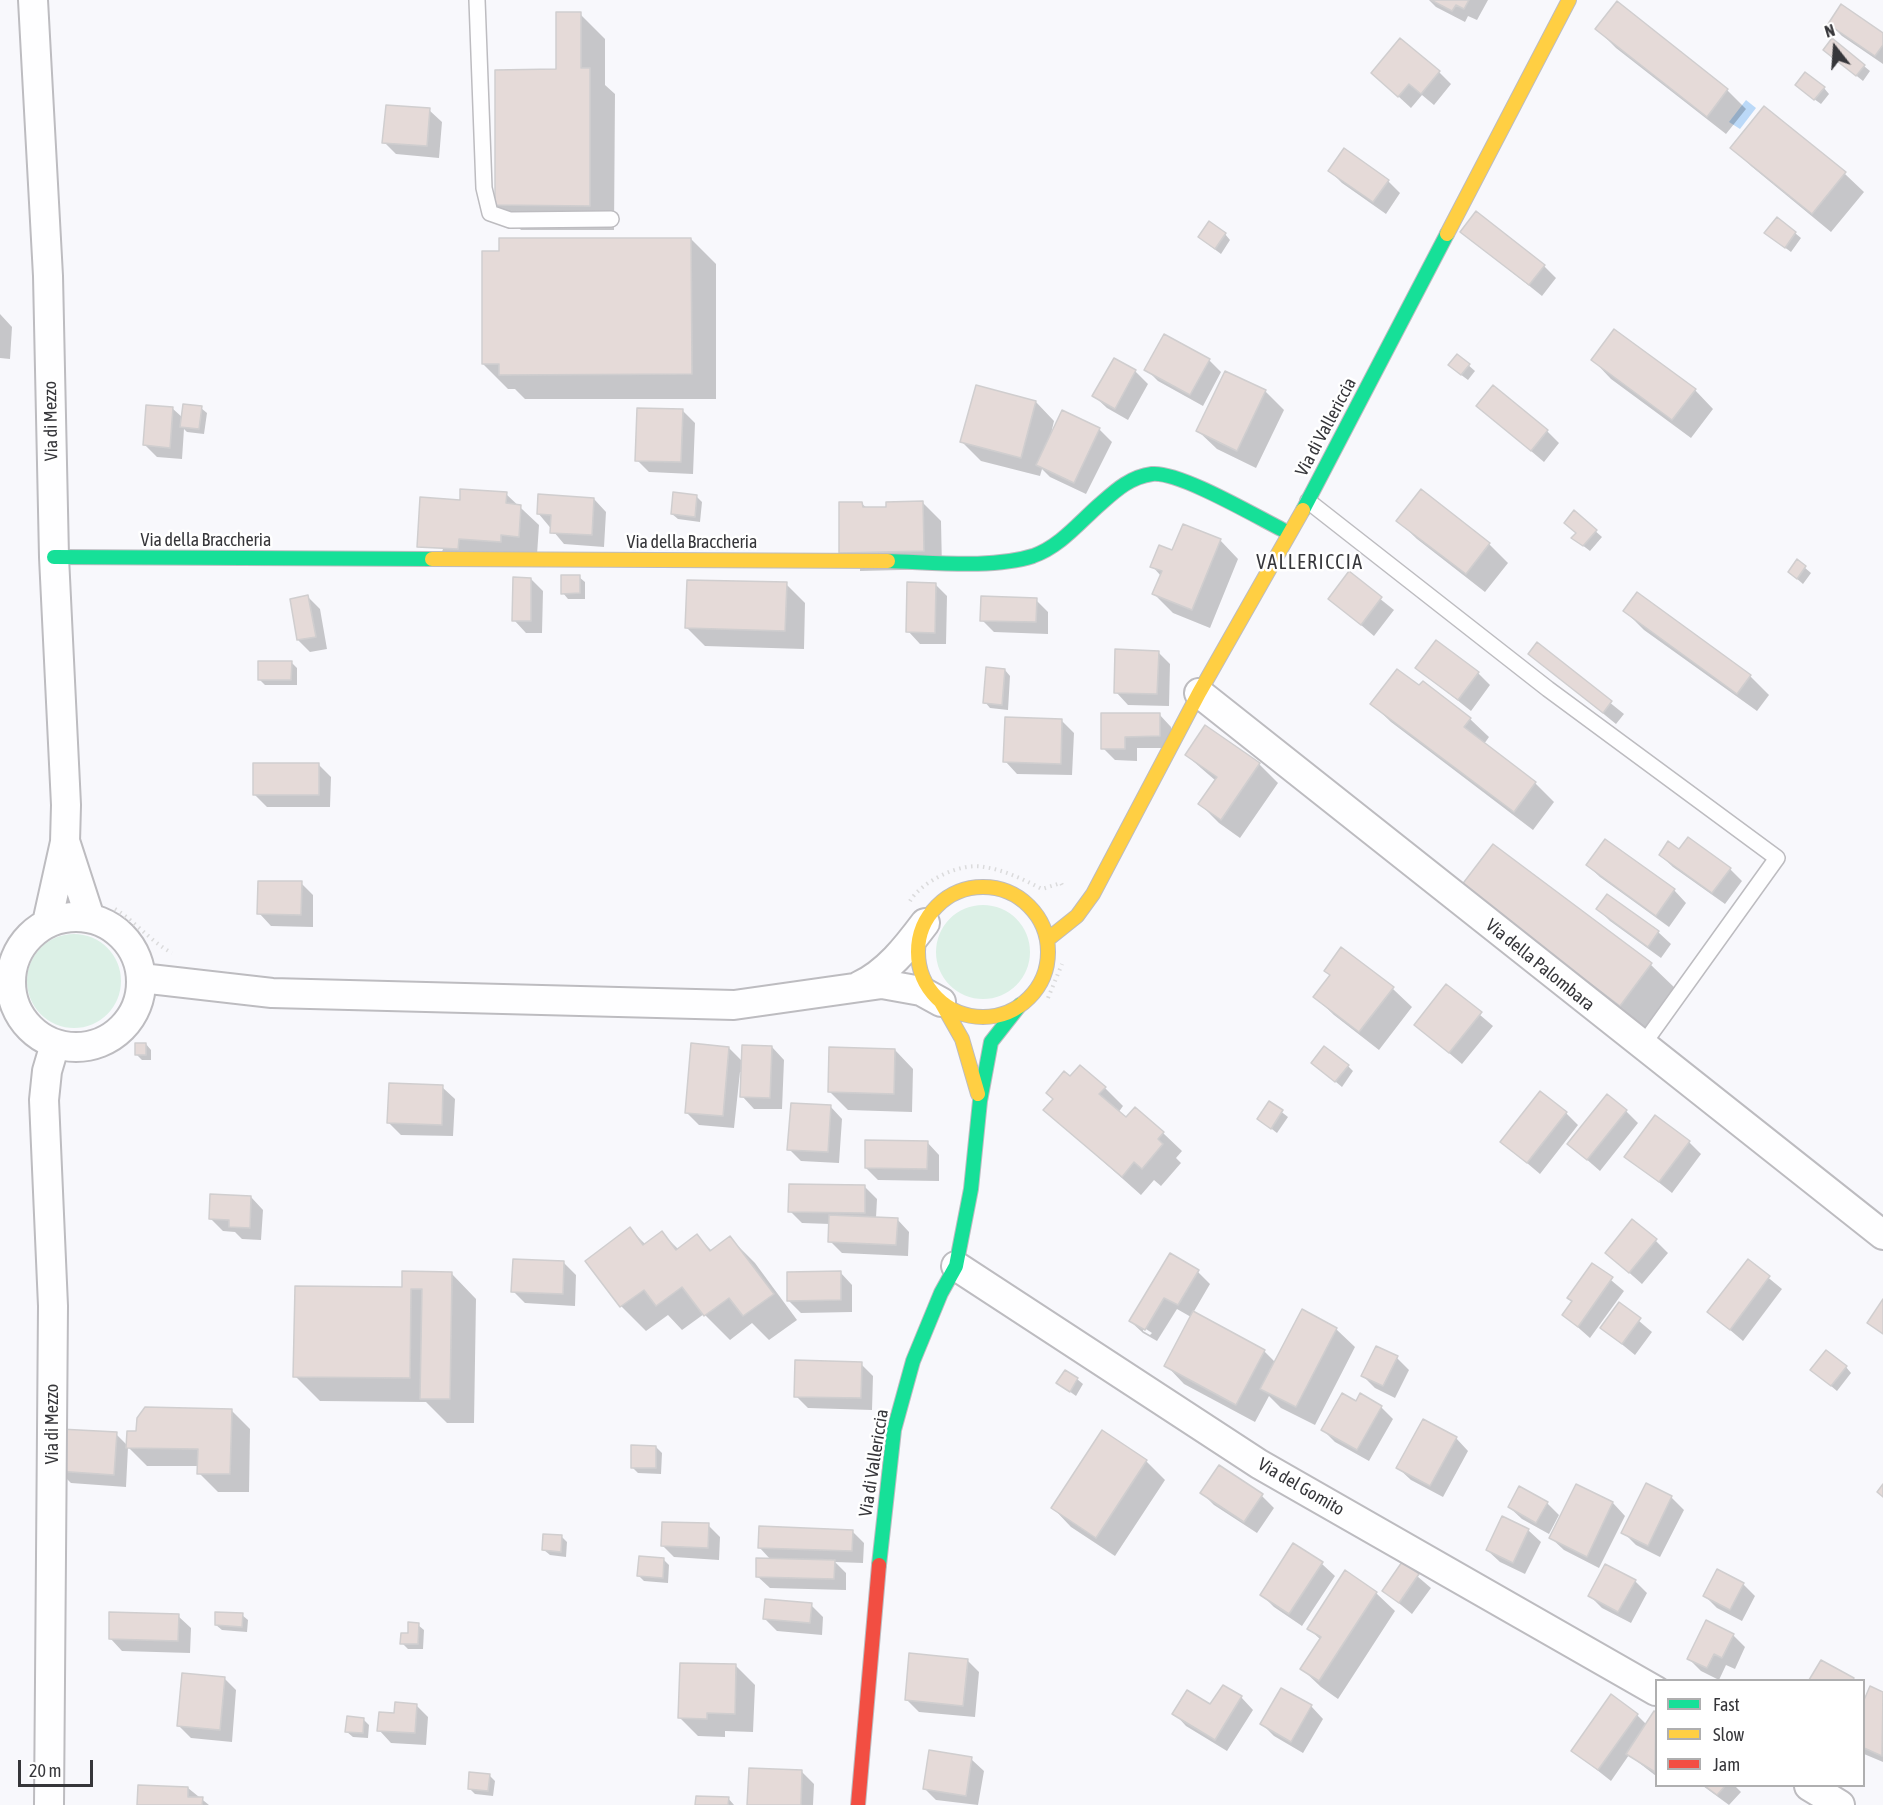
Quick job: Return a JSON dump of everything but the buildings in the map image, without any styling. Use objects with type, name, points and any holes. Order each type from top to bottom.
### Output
[{"type":"street","name":"Via di Mezzo","points":[[33,0],[48,276],[54,557],[65,842],[47,923]]},
{"type":"street","name":"Via di Vallericcia","points":[[941,1002],[966,1015],[977,1017],[999,1015],[1020,1005],[1030,997],[1047,965],[1047,940],[1080,913],[1108,867],[1199,693],[1308,501],[1569,0]]},
{"type":"street","name":"Via della Braccheria","points":[[54,557],[995,562],[1032,556],[1053,547],[1119,488],[1133,479],[1153,474],[1175,477],[1288,533]]},
{"type":"street","name":"Via della Palombara","points":[[1199,693],[1883,1235]]},
{"type":"street","name":"Via di Mezzo","points":[[65,842],[98,911]]},
{"type":"street","name":"Via di Vallericcia","points":[[1070,897],[1080,892],[1108,867]]},
{"type":"street","points":[[857,987],[881,973],[908,947],[915,916],[964,890],[989,888],[1014,895],[1038,920],[1047,940]]},
{"type":"street","points":[[1024,903],[1045,901]]},
{"type":"street","points":[[98,911],[110,926],[126,939],[137,957],[141,978],[139,999],[130,1018],[116,1034],[97,1044],[76,1048],[55,1044],[40,1037],[17,1011],[12,995],[11,974],[17,953],[30,936],[47,923],[98,911]]},
{"type":"street","name":"Via di Vallericcia","points":[[915,916],[919,965],[927,986],[941,1002],[962,1040],[980,1101]]},
{"type":"street","points":[[141,978],[272,993],[734,1005],[857,987],[902,986],[921,991],[941,1002]]},
{"type":"street","name":"Via di Vallericcia","points":[[858,1805],[885,1493],[894,1430],[913,1361],[956,1266],[971,1189],[980,1101],[991,1042],[1020,1005]]},
{"type":"street","name":"Via di Mezzo","points":[[49,1805],[53,1296],[44,1100],[47,1071],[55,1044]]},
{"type":"street","name":"Via del Gomito","points":[[956,1266],[1259,1464],[1655,1690]]},
{"type":"street","points":[[1812,1787],[1840,1805]]},
{"type":"lane","points":[[477,0],[484,189],[490,213],[510,220],[611,219]]},
{"type":"lane","points":[[1308,501],[1548,689],[1777,858],[1642,1046]]},
{"type":"path","points":[[915,916],[915,892],[944,873],[981,866],[1015,876],[1042,889],[1061,883]]},
{"type":"path","points":[[98,911],[131,920],[153,943],[179,956]]},
{"type":"path","points":[[1046,1002],[1062,965],[1061,955]]},
{"type":"green space","points":[[983,905],[1001,909],[1016,919],[1026,934],[1030,952],[1026,970],[1016,985],[1001,995],[983,999],[965,995],[950,985],[940,970],[936,952],[940,934],[950,919],[965,909]]},
{"type":"green space","points":[[74,934],[92,938],[107,948],[117,963],[121,981],[117,999],[107,1014],[92,1024],[74,1028],[56,1024],[41,1014],[31,999],[27,981],[31,963],[41,948],[56,938]]},
{"type":"water","points":[[1746,100],[1756,108],[1740,129],[1729,122]]},
{"type":"traffic: fast","points":[[1303,510],[1447,234]]},
{"type":"traffic: fast","points":[[888,561],[980,564],[1033,556],[1060,541],[1122,486],[1136,478],[1152,474],[1165,475],[1200,488],[1289,533]]},
{"type":"traffic: fast","points":[[54,557],[432,559]]},
{"type":"traffic: fast","points":[[879,1565],[894,1430],[913,1361],[941,1293],[956,1266],[971,1189],[980,1101],[991,1042],[1020,1005]]},
{"type":"traffic: slow","points":[[1447,234],[1569,0]]},
{"type":"traffic: slow","points":[[1047,940],[1077,916],[1093,894],[1199,693],[1303,510]]},
{"type":"traffic: slow","points":[[432,559],[888,561]]},
{"type":"traffic: slow","points":[[983,887],[1008,892],[1029,906],[1043,927],[1048,952],[1043,977],[1029,998],[1008,1012],[983,1017],[958,1012],[937,998],[923,977],[918,952],[923,927],[937,906],[958,892],[983,887]]},
{"type":"traffic: slow","points":[[941,1002],[962,1039],[978,1094]]},
{"type":"traffic: jam","points":[[858,1805],[879,1565]]},
{"type":"district","name":"VALLERICCIA","points":[[1310,563]]}]
